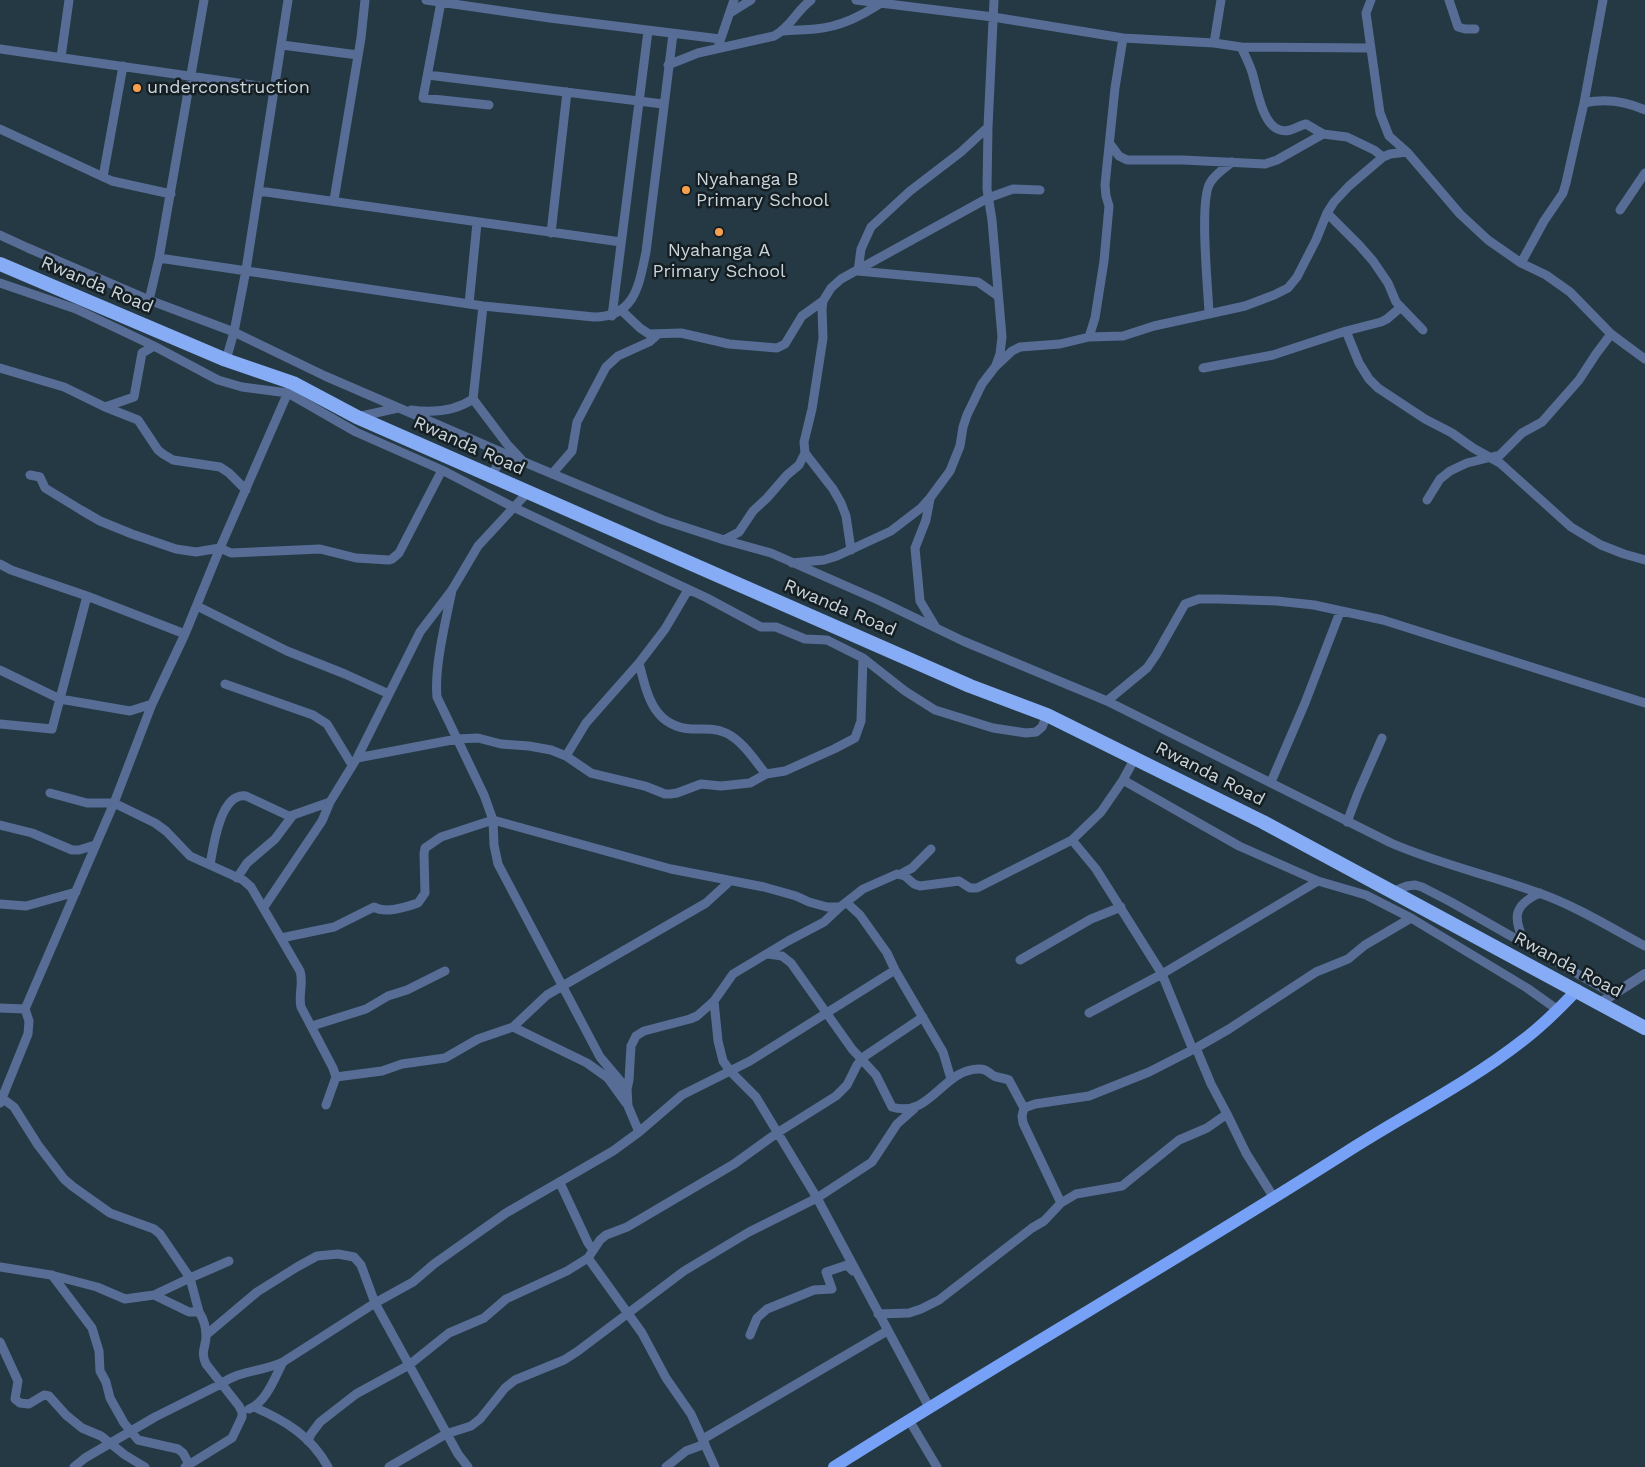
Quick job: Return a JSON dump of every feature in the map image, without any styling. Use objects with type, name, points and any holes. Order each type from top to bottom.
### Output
[{"type":"highway","name":"Rwanda Road","points":[[0,264],[226,360],[970,686],[1047,716],[1263,822],[1645,1028]]},
{"type":"main road","points":[[834,1467],[1356,1146],[1464,1082],[1522,1041],[1558,1010],[1577,990]]},
{"type":"street","points":[[61,57],[69,0]]},
{"type":"street","points":[[150,300],[171,194],[204,0]]},
{"type":"street","points":[[226,360],[234,332],[246,270],[288,0]]},
{"type":"street","points":[[334,200],[358,56],[365,0]]},
{"type":"street","points":[[426,0],[648,31],[720,39]]},
{"type":"street","points":[[717,48],[734,0]]},
{"type":"street","points":[[730,13],[751,0]]},
{"type":"street","points":[[668,65],[682,58],[717,48],[774,36],[783,31],[804,5],[812,0]]},
{"type":"street","points":[[856,0],[993,16],[1123,38],[1214,43],[1240,47],[1371,48]]},
{"type":"street","points":[[994,0],[987,180],[1002,337],[1002,346],[995,367]]},
{"type":"street","points":[[1214,43],[1220,0]]},
{"type":"street","points":[[1372,0],[1366,13],[1380,113],[1389,136],[1406,152],[1460,214],[1488,240],[1521,263],[1546,275],[1570,292],[1611,334],[1645,360]]},
{"type":"street","points":[[1449,0],[1458,27],[1474,29]]},
{"type":"street","points":[[1521,263],[1544,221],[1563,193],[1570,171],[1603,0]]},
{"type":"street","points":[[441,2],[423,98],[489,105]]},
{"type":"street","points":[[783,31],[839,25],[862,16],[881,3]]},
{"type":"street","points":[[612,316],[648,31]]},
{"type":"street","points":[[159,258],[483,306],[594,317],[612,316],[630,302],[636,289],[646,252],[673,34]]},
{"type":"street","points":[[1089,337],[1104,261],[1109,206],[1105,184],[1115,88],[1123,38]]},
{"type":"street","points":[[282,45],[358,56]]},
{"type":"street","points":[[1240,47],[1248,61],[1265,116],[1272,125],[1279,130],[1288,131],[1295,130],[1306,124],[1323,134],[1346,137],[1374,150],[1383,157]]},
{"type":"street","points":[[0,49],[274,88]]},
{"type":"street","points":[[103,177],[123,66]]},
{"type":"street","points":[[428,75],[664,104]]},
{"type":"street","points":[[551,233],[567,92]]},
{"type":"street","points":[[1584,103],[1609,100],[1627,103],[1645,110]]},
{"type":"street","points":[[858,271],[861,249],[872,227],[910,191],[961,152],[988,127]]},
{"type":"street","points":[[0,129],[103,177],[119,183],[171,194]]},
{"type":"street","points":[[1110,144],[1119,156],[1127,160],[1183,160],[1259,164],[1270,163],[1323,134]]},
{"type":"street","points":[[792,563],[824,560],[850,550],[900,526],[930,498],[950,471],[960,446],[967,415],[982,384],[995,367],[1012,351],[1020,347],[1060,344],[1089,337],[1123,336],[1209,312],[1245,306],[1288,288],[1302,268],[1334,202],[1349,186],[1383,157],[1406,152]]},
{"type":"street","points":[[1209,312],[1205,203],[1207,190],[1214,177],[1232,162]]},
{"type":"street","points":[[1620,210],[1645,173]]},
{"type":"street","points":[[621,310],[644,331],[657,334],[681,333],[729,344],[777,348],[785,344],[802,316],[823,301],[831,288],[841,279],[988,198],[1013,189],[1040,190]]},
{"type":"street","points":[[259,191],[334,200],[621,242]]},
{"type":"street","points":[[1327,213],[1373,261],[1388,283],[1396,302],[1423,330]]},
{"type":"street","points":[[469,304],[477,222]]},
{"type":"street","points":[[0,234],[28,248],[150,300],[234,332],[325,376],[552,474],[664,520],[771,554],[878,600],[938,629],[1107,701],[1391,843],[1429,858],[1540,893],[1599,921],[1645,946]]},
{"type":"street","points":[[858,271],[978,282],[998,296]]},
{"type":"street","points":[[0,283],[70,306],[230,384],[274,392],[290,388],[356,432],[442,470],[515,508],[713,600],[761,626],[776,627],[805,639],[824,639],[863,658],[921,702],[935,710],[993,728],[1026,733],[1036,732],[1042,727],[1047,716]]},
{"type":"street","points":[[724,540],[739,532],[753,510],[767,498],[787,474],[799,465],[805,453],[805,438],[812,409],[823,338],[823,301]]},
{"type":"street","points":[[483,306],[473,399],[507,444],[524,462]]},
{"type":"street","points":[[1203,368],[1273,355],[1346,331],[1387,320],[1401,307]]},
{"type":"street","points":[[1346,331],[1359,363],[1368,378],[1378,388],[1425,419],[1452,433],[1473,448],[1500,463],[1571,527],[1601,544],[1624,554],[1645,560]]},
{"type":"street","points":[[552,474],[572,451],[577,422],[606,367],[618,356],[649,342],[657,334]]},
{"type":"street","points":[[1428,500],[1440,479],[1450,471],[1467,463],[1491,458],[1505,451],[1522,433],[1549,416],[1579,380],[1611,334]]},
{"type":"street","points":[[105,407],[134,397],[142,353],[154,346]]},
{"type":"street","points":[[0,368],[64,387],[105,407],[138,420],[158,450],[168,457],[173,460],[220,468],[230,473],[246,490]]},
{"type":"street","points":[[51,1275],[92,1328],[99,1351],[100,1371],[106,1382],[110,1398],[138,1440],[178,1449],[187,1466],[232,1438],[242,1417],[242,1412],[203,1359],[206,1335],[190,1278],[160,1234],[154,1229],[110,1213],[64,1179],[14,1108],[1,1100],[28,1034],[28,1021],[25,1009],[114,803],[152,704],[198,606],[220,548],[290,388]]},
{"type":"street","points":[[357,417],[398,408],[429,412],[442,411],[466,404],[473,399]]},
{"type":"street","points":[[492,476],[503,453]]},
{"type":"street","points":[[805,453],[841,503],[846,516],[850,550]]},
{"type":"street","points":[[30,475],[40,477],[45,488],[100,521],[176,550],[196,552],[220,548],[231,553],[320,548],[356,558],[392,559],[398,554],[442,470]]},
{"type":"street","points":[[264,907],[315,832],[354,762],[420,632],[452,590],[478,546],[528,492]]},
{"type":"street","points":[[930,498],[926,520],[915,548],[920,601],[929,618],[938,629]]},
{"type":"street","points":[[0,564],[11,570],[87,596],[185,634]]},
{"type":"street","points":[[452,590],[436,687],[437,697],[484,795],[493,820],[494,845],[498,864],[600,1057],[626,1089]]},
{"type":"street","points":[[566,756],[586,723],[639,663],[665,629],[688,590]]},
{"type":"street","points":[[0,724],[52,729],[87,596]]},
{"type":"street","points":[[1107,701],[1147,668],[1185,604],[1199,599],[1277,601],[1325,607],[1340,612],[1383,620],[1645,703]]},
{"type":"street","points":[[198,606],[287,651],[389,694]]},
{"type":"street","points":[[1271,782],[1305,703],[1340,612]]},
{"type":"street","points":[[354,762],[457,739],[478,738],[501,744],[542,748],[566,756],[591,773],[645,786],[665,794],[677,793],[701,784],[721,786],[746,784],[766,774],[785,771],[855,738],[861,721],[863,658]]},
{"type":"street","points":[[639,663],[648,697],[657,713],[668,721],[680,726],[692,729],[719,730],[728,734],[742,745],[766,774]]},
{"type":"street","points":[[0,670],[60,699],[130,711],[152,704]]},
{"type":"street","points":[[225,684],[313,715],[327,724],[354,762]]},
{"type":"street","points":[[1347,822],[1382,738]]},
{"type":"street","points":[[901,874],[914,884],[920,886],[959,881],[970,888],[977,888],[1072,840],[1101,812],[1123,780],[1135,758]]},
{"type":"street","points":[[1123,780],[1239,846],[1318,881],[1366,895],[1411,918],[1527,988],[1558,1010]]},
{"type":"street","points":[[50,792],[87,803],[114,803],[155,823],[166,831],[186,853],[251,887],[300,971],[303,982],[301,1007],[336,1077],[326,1105]]},
{"type":"street","points":[[210,865],[217,829],[223,813],[240,796],[246,796],[291,817]]},
{"type":"street","points":[[237,878],[246,863],[275,840],[291,817],[296,813],[330,802]]},
{"type":"street","points":[[281,938],[334,927],[374,907],[379,910],[418,903],[425,893],[425,848],[441,837],[493,820],[671,869],[764,887],[796,896],[818,905],[834,908],[843,905]]},
{"type":"street","points":[[0,825],[32,833],[72,850],[79,850],[95,844]]},
{"type":"street","points":[[1072,840],[1088,858],[1121,907],[1162,974],[1211,1084],[1246,1153],[1274,1198]]},
{"type":"street","points":[[628,1106],[626,1089],[629,1080],[631,1046],[636,1036],[644,1031],[697,1016],[714,1001],[733,974],[824,922],[869,886],[912,868],[931,849]]},
{"type":"street","points":[[336,1077],[382,1071],[402,1064],[445,1058],[488,1034],[513,1027],[541,1000],[706,903],[730,881]]},
{"type":"street","points":[[1089,1013],[1162,974],[1318,881]]},
{"type":"street","points":[[1394,891],[1407,886],[1415,885],[1422,887],[1613,994]]},
{"type":"street","points":[[0,904],[26,906],[76,892]]},
{"type":"street","points":[[1525,944],[1517,925],[1518,912],[1524,903],[1540,893]]},
{"type":"street","points":[[843,905],[864,919],[887,952],[894,970],[943,1052],[950,1079]]},
{"type":"street","points":[[1020,960],[1091,919],[1121,907]]},
{"type":"street","points":[[1024,1108],[1035,1104],[1089,1096],[1149,1072],[1195,1049],[1245,1019],[1316,972],[1348,959],[1365,944],[1411,918]]},
{"type":"street","points":[[768,954],[782,956],[791,963],[845,1039],[861,1060],[876,1075],[892,1107],[914,1109]]},
{"type":"street","points":[[74,1467],[85,1458],[132,1431],[238,1373],[270,1368],[283,1362],[375,1303],[413,1282],[434,1264],[506,1213],[597,1162],[640,1132],[682,1095],[731,1072],[894,970]]},
{"type":"street","points":[[312,1026],[366,1009],[388,996],[407,990],[445,971]]},
{"type":"street","points":[[1600,1003],[1645,974]]},
{"type":"street","points":[[714,1001],[720,1054],[726,1067],[756,1097],[817,1198],[929,1407]]},
{"type":"street","points":[[0,1008],[25,1009]]},
{"type":"street","points":[[308,1442],[315,1428],[356,1394],[409,1365],[443,1338],[484,1318],[506,1299],[567,1271],[590,1254],[606,1235],[627,1227],[734,1164],[836,1096],[847,1085],[861,1060],[871,1051],[923,1017]]},
{"type":"street","points":[[513,1027],[587,1063],[608,1078],[628,1106],[640,1132]]},
{"type":"street","points":[[389,1467],[446,1434],[470,1426],[480,1419],[504,1388],[515,1380],[564,1360],[684,1271],[749,1232],[817,1198],[872,1162],[897,1124],[914,1109],[934,1096],[950,1079],[971,1070],[986,1070],[995,1076],[1009,1080],[1024,1108],[1022,1123],[1061,1203]]},
{"type":"street","points":[[878,1314],[909,1313],[939,1300],[977,1269],[1044,1220],[1061,1203],[1076,1194],[1122,1186],[1179,1140],[1207,1128],[1227,1114]]},
{"type":"street","points":[[560,1183],[588,1243],[590,1254],[647,1341],[666,1378],[691,1414],[715,1467]]},
{"type":"street","points":[[206,1335],[276,1278],[317,1256],[338,1254],[354,1257],[361,1265],[375,1303],[446,1434],[468,1467]]},
{"type":"street","points":[[0,1267],[51,1275],[97,1287],[125,1299],[154,1295],[229,1261]]},
{"type":"street","points":[[750,1335],[757,1318],[767,1309],[814,1290],[832,1289],[826,1272],[847,1265],[860,1279]]},
{"type":"street","points":[[154,1295],[189,1312],[199,1312]]},
{"type":"street","points":[[666,1467],[686,1451],[887,1331]]},
{"type":"street","points":[[0,1342],[18,1381],[15,1398],[20,1403],[30,1404],[44,1395],[49,1396],[66,1415],[82,1428],[98,1434],[125,1455],[145,1467]]},
{"type":"street","points":[[242,1412],[254,1407],[263,1397],[283,1362]]},
{"type":"street","points":[[254,1407],[286,1422],[294,1428],[317,1449],[328,1467]]},
{"type":"street","points":[[909,1420],[937,1467]]},
{"type":"place","name":"underconstruction","points":[[137,88]]},
{"type":"place","name":"Nyahanga B Primary School","points":[[686,190]]},
{"type":"place","name":"Nyahanga A Primary School","points":[[719,232]]}]
